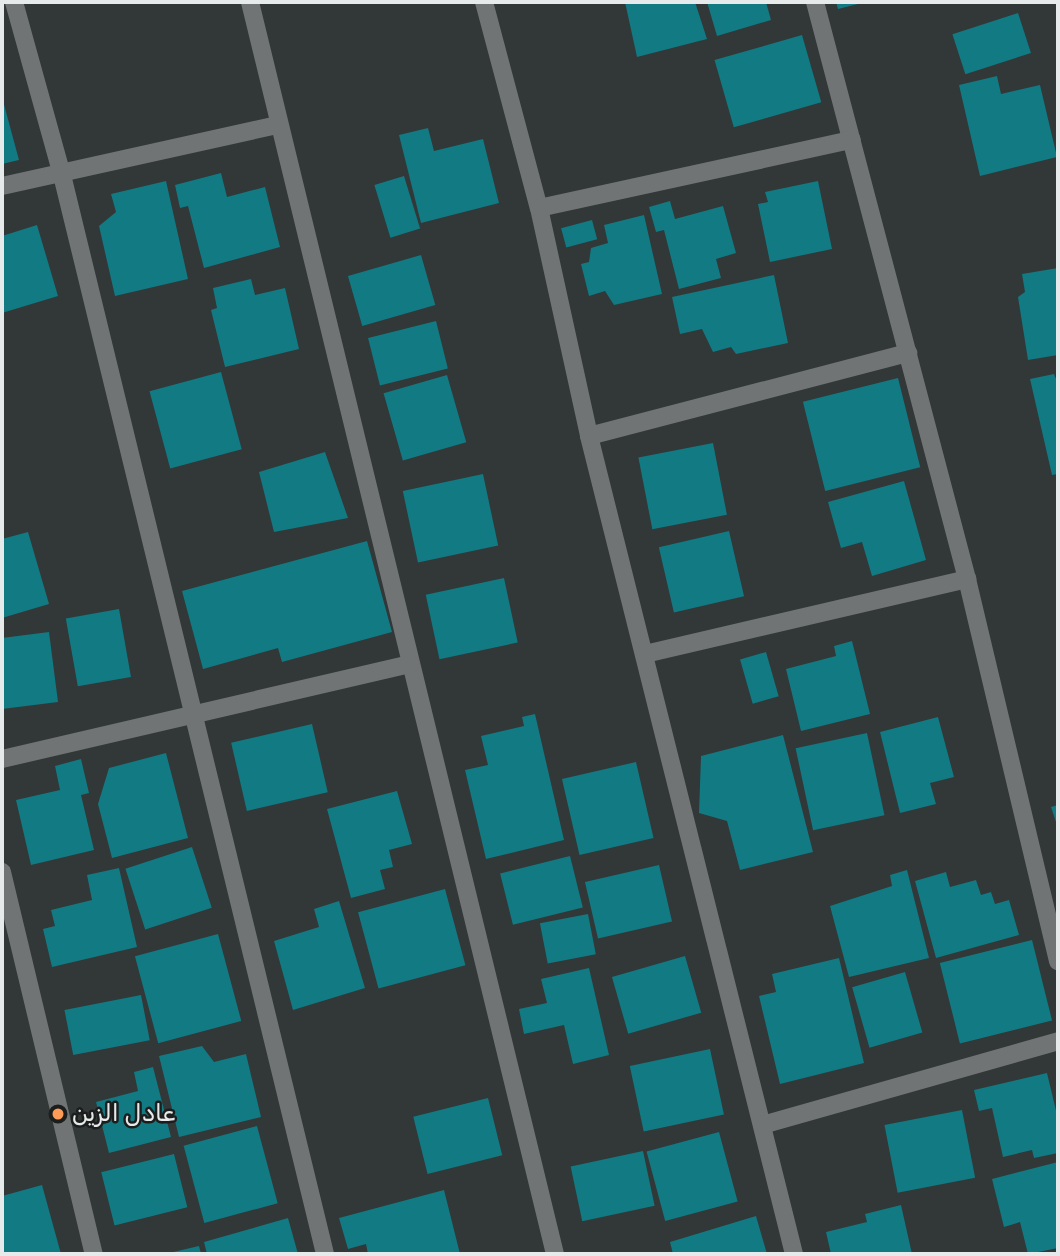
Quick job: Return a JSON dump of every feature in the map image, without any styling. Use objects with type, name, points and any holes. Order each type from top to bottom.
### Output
[{"type":"street","points":[[14,2],[62,175],[326,1254]]},
{"type":"street","points":[[250,2],[277,125],[555,1254]]},
{"type":"street","points":[[484,2],[539,208],[589,436],[794,1254]]},
{"type":"street","points":[[815,2],[967,579],[1058,961]]},
{"type":"street","points":[[2,186],[62,175],[277,125]]},
{"type":"street","points":[[539,208],[852,140]]},
{"type":"street","points":[[589,436],[908,353]]},
{"type":"street","points":[[645,654],[967,579]]},
{"type":"street","points":[[2,759],[410,664]]},
{"type":"street","points":[[2,872],[94,1254]]},
{"type":"street","points":[[762,1125],[1058,1041]]},
{"type":"building","points":[[625,2],[695,2],[707,39],[637,57]]},
{"type":"building","points":[[707,2],[766,2],[771,20],[717,36]]},
{"type":"building","points":[[836,2],[861,2],[862,3],[838,9]]},
{"type":"building","points":[[1018,13],[1031,53],[965,74],[952,34]]},
{"type":"building","points":[[802,35],[821,102],[734,127],[715,60]]},
{"type":"building","points":[[997,76],[1001,94],[1040,85],[1057,157],[980,176],[959,85]]},
{"type":"building","points":[[2,97],[19,160],[2,164]]},
{"type":"building","points":[[428,128],[434,151],[483,139],[499,203],[421,223],[399,135]]},
{"type":"building","points":[[221,173],[227,197],[265,187],[280,247],[204,268],[188,206],[180,208],[175,185]]},
{"type":"building","points":[[404,176],[420,229],[390,238],[374,185]]},
{"type":"building","points":[[166,181],[188,279],[115,296],[99,226],[116,212],[111,194]]},
{"type":"building","points":[[818,181],[832,249],[770,262],[758,204],[768,202],[765,192]]},
{"type":"building","points":[[670,201],[675,219],[723,206],[736,253],[716,259],[721,278],[679,289],[664,230],[656,232],[649,207]]},
{"type":"building","points":[[644,215],[662,294],[614,305],[605,291],[589,296],[581,264],[589,262],[591,248],[608,243],[604,225]]},
{"type":"building","points":[[592,220],[597,239],[566,248],[561,228]]},
{"type":"building","points":[[37,225],[58,296],[2,313],[2,236]]},
{"type":"building","points":[[421,255],[435,305],[362,326],[348,276]]},
{"type":"building","points":[[1058,268],[1058,355],[1028,360],[1018,297],[1025,292],[1022,274]]},
{"type":"building","points":[[774,275],[788,343],[736,354],[731,347],[713,352],[702,329],[680,334],[672,297]]},
{"type":"building","points":[[251,279],[255,295],[285,288],[299,349],[225,367],[211,310],[217,308],[213,288]]},
{"type":"building","points":[[436,321],[448,369],[380,385],[368,338]]},
{"type":"building","points":[[221,372],[242,449],[170,468],[150,391]]},
{"type":"building","points":[[1054,374],[1058,384],[1058,474],[1052,475],[1030,379]]},
{"type":"building","points":[[447,375],[466,442],[403,460],[384,393]]},
{"type":"building","points":[[898,378],[920,467],[825,491],[803,402]]},
{"type":"building","points":[[713,443],[727,515],[652,529],[638,458]]},
{"type":"building","points":[[325,452],[348,518],[274,532],[259,472]]},
{"type":"building","points":[[483,474],[498,545],[418,562],[403,491]]},
{"type":"building","points":[[904,481],[926,560],[872,576],[862,542],[841,548],[828,502]]},
{"type":"building","points":[[729,531],[744,596],[674,612],[659,547]]},
{"type":"building","points":[[28,532],[49,604],[2,618],[2,539]]},
{"type":"building","points":[[367,541],[392,632],[282,662],[278,648],[203,669],[182,591]]},
{"type":"building","points":[[504,578],[518,643],[439,659],[426,595]]},
{"type":"building","points":[[119,609],[131,677],[78,686],[66,618]]},
{"type":"building","points":[[49,632],[58,702],[2,709],[2,638]]},
{"type":"building","points":[[852,641],[870,714],[801,731],[786,669],[836,656],[834,646]]},
{"type":"building","points":[[766,652],[779,696],[753,704],[740,659]]},
{"type":"building","points":[[535,714],[564,840],[486,859],[465,770],[488,765],[481,736],[524,726],[522,717]]},
{"type":"building","points":[[938,717],[954,777],[930,783],[936,804],[900,813],[880,732]]},
{"type":"building","points":[[312,724],[328,792],[247,811],[231,743]]},
{"type":"building","points":[[867,733],[884,815],[813,830],[796,748]]},
{"type":"building","points":[[783,735],[813,852],[740,870],[727,821],[699,813],[701,756]]},
{"type":"building","points":[[166,753],[188,838],[112,858],[98,804],[109,768]]},
{"type":"building","points":[[81,759],[89,793],[81,795],[94,850],[31,865],[16,800],[60,790],[55,766]]},
{"type":"building","points":[[636,762],[654,838],[579,855],[562,779]]},
{"type":"building","points":[[397,791],[412,844],[389,850],[393,867],[380,870],[385,889],[351,898],[327,809]]},
{"type":"building","points":[[1058,805],[1058,828],[1051,807]]},
{"type":"building","points":[[192,847],[212,908],[145,929],[125,869]]},
{"type":"building","points":[[570,856],[583,907],[513,925],[500,873]]},
{"type":"building","points":[[659,865],[672,922],[598,939],[585,882]]},
{"type":"building","points":[[119,868],[137,947],[52,967],[43,929],[55,926],[51,910],[92,900],[87,875]]},
{"type":"building","points":[[907,870],[929,958],[849,977],[830,906],[892,886],[890,875]]},
{"type":"building","points":[[946,872],[950,887],[976,880],[981,895],[991,892],[995,904],[1009,900],[1019,935],[936,958],[915,881]]},
{"type":"building","points":[[445,889],[465,965],[379,989],[358,912]]},
{"type":"building","points":[[339,901],[365,988],[293,1010],[274,941],[319,927],[314,909]]},
{"type":"building","points":[[588,914],[596,954],[548,964],[540,923]]},
{"type":"building","points":[[218,934],[241,1021],[158,1043],[135,956]]},
{"type":"building","points":[[1032,940],[1052,1021],[960,1044],[940,963]]},
{"type":"building","points":[[685,956],[701,1013],[628,1034],[612,977]]},
{"type":"building","points":[[839,958],[864,1063],[780,1084],[759,996],[776,992],[772,974]]},
{"type":"building","points":[[589,968],[609,1055],[573,1064],[564,1025],[524,1034],[519,1009],[547,1003],[541,979]]},
{"type":"building","points":[[905,972],[922,1033],[869,1048],[852,987]]},
{"type":"building","points":[[141,995],[150,1040],[73,1055],[64,1010]]},
{"type":"building","points":[[202,1046],[214,1062],[246,1054],[261,1117],[179,1137],[159,1056]]},
{"type":"building","points":[[710,1049],[724,1115],[644,1132],[630,1066]]},
{"type":"building","points":[[153,1067],[171,1137],[109,1153],[96,1102],[138,1091],[134,1072]]},
{"type":"building","points":[[1047,1073],[1058,1119],[1058,1153],[1034,1158],[1032,1150],[1003,1157],[992,1108],[979,1111],[974,1090]]},
{"type":"building","points":[[488,1098],[502,1155],[428,1174],[413,1117]]},
{"type":"building","points":[[962,1110],[975,1178],[898,1193],[884,1125]]},
{"type":"building","points":[[257,1126],[278,1203],[204,1223],[184,1146]]},
{"type":"building","points":[[719,1132],[738,1202],[665,1221],[647,1151]]},
{"type":"building","points":[[643,1151],[655,1206],[582,1221],[571,1166]]},
{"type":"building","points":[[174,1154],[187,1207],[115,1226],[101,1172]]},
{"type":"building","points":[[1058,1162],[1058,1248],[1028,1254],[1020,1222],[1004,1227],[992,1179]]},
{"type":"building","points":[[42,1185],[61,1254],[2,1254],[2,1196]]},
{"type":"building","points":[[444,1190],[460,1254],[368,1254],[366,1244],[348,1249],[339,1218]]},
{"type":"building","points":[[901,1205],[912,1254],[831,1254],[826,1232],[867,1222],[865,1214]]},
{"type":"building","points":[[756,1216],[767,1254],[673,1254],[670,1242]]},
{"type":"building","points":[[288,1218],[298,1254],[207,1254],[204,1242]]},
{"type":"building","points":[[199,1246],[201,1254],[169,1254],[169,1253]]},
{"type":"place","name":"عادل الزين","points":[[58,1114]]}]
